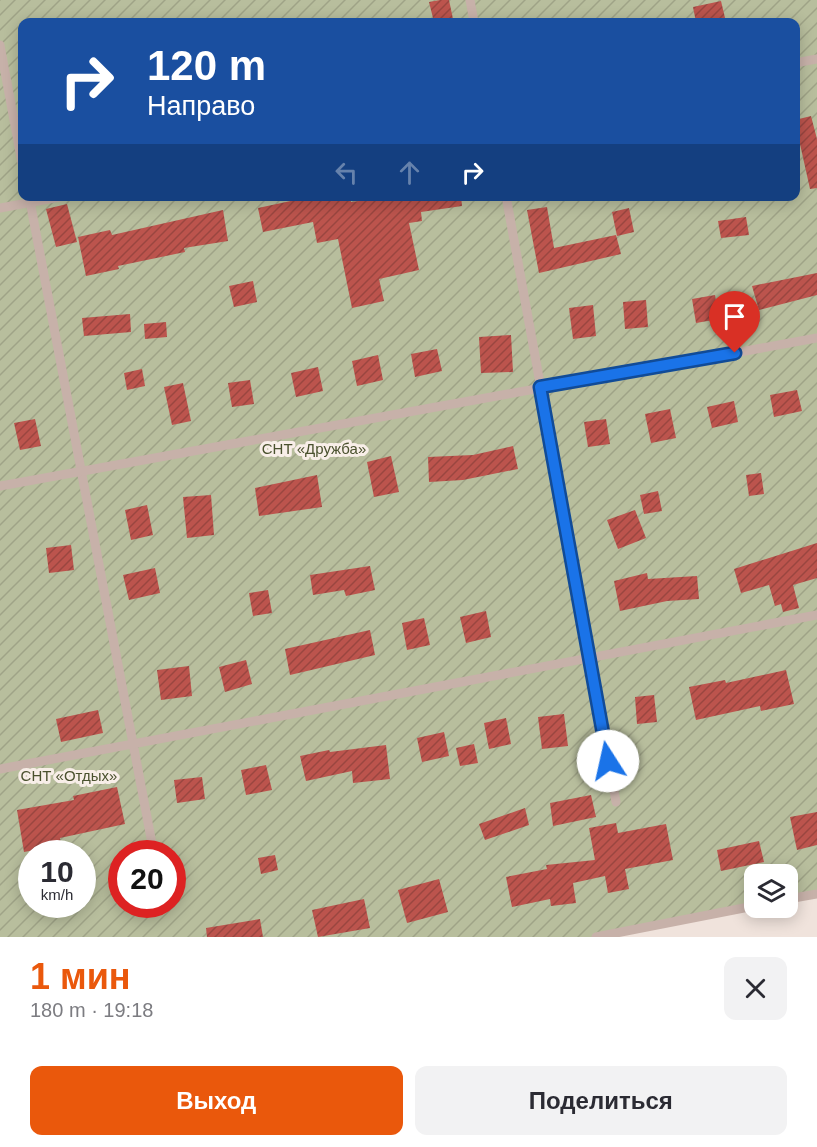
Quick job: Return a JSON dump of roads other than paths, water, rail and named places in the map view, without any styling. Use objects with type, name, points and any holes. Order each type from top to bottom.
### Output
[{"type":"lane","points":[[470,0],[473,18]]},
{"type":"lane","points":[[0,45],[18,142]]},
{"type":"lane","points":[[800,62],[817,59]]},
{"type":"lane","points":[[0,208],[25,201]]},
{"type":"lane","points":[[29,201],[151,840]]},
{"type":"lane","points":[[507,201],[616,802]]},
{"type":"lane","points":[[0,486],[817,338]]},
{"type":"lane","points":[[0,768],[817,615]]},
{"type":"lane","points":[[798,897],[817,894]]},
{"type":"lane","points":[[596,937],[744,908]]},
{"type":"park label","name":"СНТ «Дружба»","points":[[314,449]]},
{"type":"park label","name":"СНТ «Отдых»","points":[[69,776]]}]
